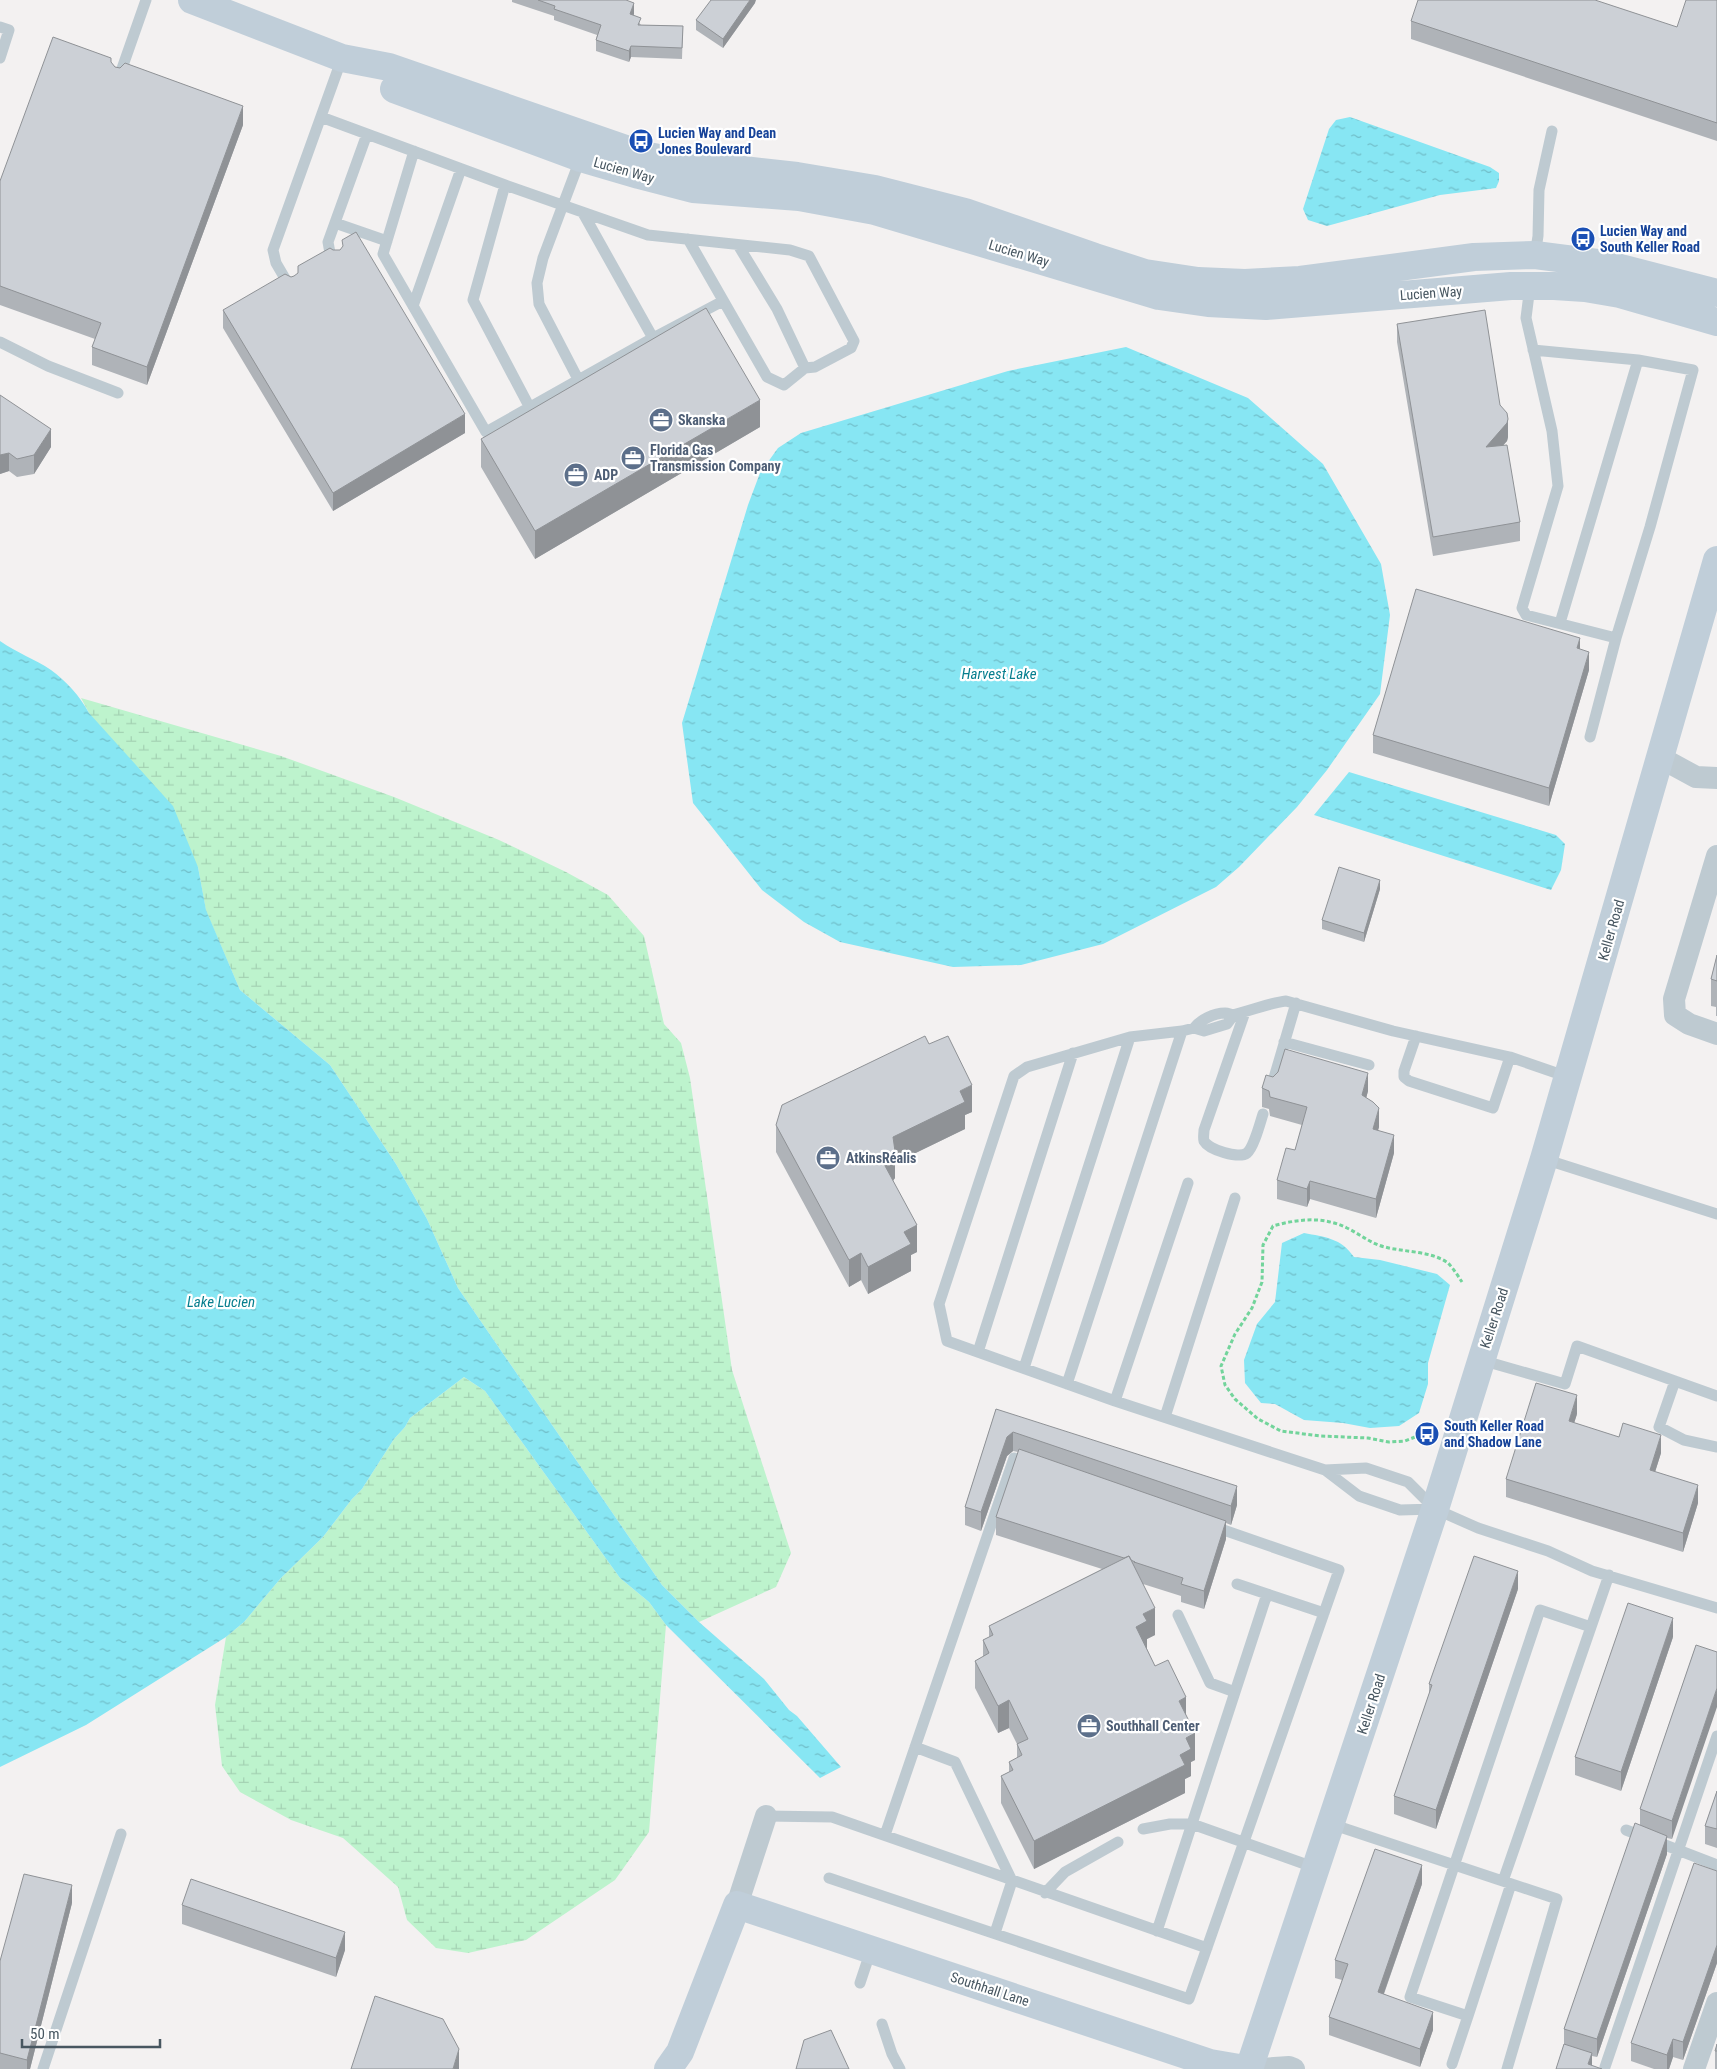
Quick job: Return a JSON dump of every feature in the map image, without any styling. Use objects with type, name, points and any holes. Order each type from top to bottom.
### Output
[{"type":"street","name":"Lucien Way","points":[[192,0],[342,58],[389,67],[692,189],[799,197],[875,211],[1160,296],[1208,304],[1266,306],[1530,286],[1585,288],[1620,294],[1717,322]]},
{"type":"street","name":"Lucien Way","points":[[585,147],[682,162],[797,176],[875,189],[965,212],[1095,257],[1145,272],[1198,281],[1245,283],[1300,280],[1474,258],[1534,255],[1605,264],[1717,293]]},
{"type":"street","points":[[1530,286],[1534,255]]},
{"type":"street","name":"Keller Road","points":[[1249,2069],[1435,1510],[1544,1160],[1717,560]]},
{"type":"street","points":[[1661,758],[1701,761],[1717,769]]},
{"type":"street","points":[[1661,758],[1696,777],[1717,778]]},
{"type":"street","points":[[1717,856],[1674,999],[1676,1015],[1689,1024],[1717,1034]]},
{"type":"street","points":[[668,2069],[680,2052],[737,1905],[766,1816]]},
{"type":"street","name":"Southhall Lane","points":[[737,1905],[1210,2063],[1245,2069]]},
{"type":"street","points":[[1694,2069],[1717,2003]]},
{"type":"street","points":[[1260,2069],[1289,2067],[1294,2069]]},
{"type":"lane","points":[[118,79],[146,0]]},
{"type":"lane","points":[[0,27],[9,30],[0,58]]},
{"type":"lane","points":[[291,288],[276,263],[272,250],[342,58]]},
{"type":"lane","points":[[321,117],[562,206],[648,235],[688,239],[738,245],[790,250],[808,256],[854,341],[851,348],[815,367],[805,368],[784,385],[768,377],[688,239]]},
{"type":"lane","points":[[1534,255],[1538,236],[1539,190],[1552,131]]},
{"type":"lane","points":[[336,262],[330,253],[328,242],[368,134]]},
{"type":"lane","points":[[578,381],[539,304],[537,283],[543,258],[585,147]]},
{"type":"lane","points":[[414,152],[383,254],[486,432],[723,300]]},
{"type":"lane","points":[[413,306],[461,169]]},
{"type":"lane","points":[[505,185],[473,300],[530,408]]},
{"type":"lane","points":[[583,213],[653,338]]},
{"type":"lane","points":[[335,223],[387,241]]},
{"type":"lane","points":[[738,245],[776,309],[805,368]]},
{"type":"lane","points":[[1530,286],[1526,318],[1552,431],[1558,486],[1522,608],[1526,615],[1616,638]]},
{"type":"lane","points":[[0,342],[48,366],[118,393]]},
{"type":"lane","points":[[1534,350],[1638,360],[1693,370],[1657,501],[1616,638],[1590,737]]},
{"type":"lane","points":[[1560,623],[1638,360]]},
{"type":"lane","points":[[1568,1077],[1510,1057],[1393,1031],[1286,1001],[1276,1002],[1233,1016],[1225,1013],[1200,1021],[1194,1028],[1182,1032],[1130,1036],[1027,1067],[1014,1076],[939,1304],[947,1341],[1115,1401],[1325,1470],[1358,1496],[1400,1510],[1435,1510],[1478,1528],[1548,1551],[1592,1570],[1717,1608]]},
{"type":"lane","points":[[1271,1088],[1296,1003]]},
{"type":"lane","points":[[1244,1012],[1204,1130],[1204,1141],[1215,1149],[1234,1155],[1241,1155],[1251,1148],[1263,1114]]},
{"type":"lane","points":[[1066,1384],[1182,1032]]},
{"type":"lane","points":[[1024,1368],[1130,1036]]},
{"type":"lane","points":[[1416,1036],[1404,1071],[1404,1077],[1409,1081],[1493,1108],[1510,1057]]},
{"type":"lane","points":[[1284,1042],[1369,1065]]},
{"type":"lane","points":[[978,1352],[1073,1053]]},
{"type":"lane","points":[[1544,1160],[1717,1214]]},
{"type":"lane","points":[[1115,1401],[1188,1183]]},
{"type":"lane","points":[[1165,1417],[1235,1198]]},
{"type":"lane","points":[[1481,1360],[1565,1384],[1576,1346],[1717,1396]]},
{"type":"lane","points":[[1675,1381],[1660,1427],[1684,1440],[1717,1447]]},
{"type":"lane","points":[[885,1835],[1014,1458],[1042,1468]]},
{"type":"lane","points":[[1325,1470],[1366,1468],[1408,1482],[1435,1510]]},
{"type":"lane","points":[[829,1878],[1189,1999],[1339,1570],[1200,1522]]},
{"type":"lane","points":[[1452,2064],[1507,1882],[1609,1575]]},
{"type":"lane","points":[[1237,1584],[1324,1613]]},
{"type":"lane","points":[[1157,1931],[1267,1594]]},
{"type":"lane","points":[[1468,2016],[1410,1997],[1453,1864],[1540,1610],[1591,1627]]},
{"type":"lane","points":[[1178,1615],[1210,1683],[1235,1692]]},
{"type":"lane","points":[[1604,2067],[1717,1736]]},
{"type":"lane","points":[[915,1747],[955,1762],[1012,1881],[994,1933]]},
{"type":"lane","points":[[766,1816],[832,1818],[1207,1948]]},
{"type":"lane","points":[[1143,1829],[1170,1824],[1192,1824],[1316,1868]]},
{"type":"lane","points":[[1331,1824],[1557,1899],[1507,2069]]},
{"type":"lane","points":[[1626,1830],[1717,1865]]},
{"type":"lane","points":[[43,2069],[122,1834]]},
{"type":"lane","points":[[1045,1893],[1065,1872],[1118,1842]]},
{"type":"lane","points":[[860,1983],[871,1950]]},
{"type":"lane","points":[[882,2024],[900,2069]]},
{"type":"path","points":[[1415,1436],[1405,1440],[1389,1442],[1368,1438],[1311,1435],[1281,1431],[1258,1419],[1235,1399],[1225,1385],[1221,1366],[1222,1358],[1234,1334],[1252,1308],[1262,1282],[1264,1244],[1273,1226],[1298,1219],[1322,1220],[1338,1225],[1384,1247],[1431,1256],[1448,1263],[1462,1282]]},
{"type":"green space","points":[[81,698],[281,756],[394,797],[499,840],[566,872],[608,895],[644,936],[664,1024],[681,1043],[690,1078],[732,1370],[791,1553],[776,1587],[699,1622],[662,1585],[458,1288],[427,1219],[396,1164],[330,1065],[240,990],[206,911],[198,867],[89,713]]},
{"type":"green space","points":[[464,1377],[485,1391],[620,1578],[649,1602],[666,1625],[649,1832],[615,1880],[526,1940],[468,1953],[436,1948],[407,1920],[398,1887],[343,1838],[291,1820],[240,1792],[222,1766],[215,1705],[226,1637],[244,1622],[281,1578],[323,1537],[362,1489],[410,1418]]},
{"type":"water","points":[[1350,117],[1490,167],[1499,173],[1499,181],[1496,188],[1440,195],[1327,226],[1308,220],[1303,209],[1329,129],[1336,120]]},
{"type":"water","name":"Harvest Lake","points":[[1126,347],[1248,398],[1323,464],[1381,564],[1390,615],[1380,694],[1327,770],[1297,807],[1239,867],[1216,887],[1103,944],[1021,965],[953,967],[840,942],[804,922],[762,890],[693,803],[682,723],[748,505],[760,473],[778,448],[801,433],[1008,371]]},
{"type":"water","name":"Lake Lucien","points":[[0,641],[57,674],[77,695],[89,713],[173,806],[198,867],[206,910],[240,990],[330,1065],[396,1164],[427,1219],[458,1288],[662,1585],[699,1622],[764,1679],[789,1710],[797,1716],[841,1767],[820,1778],[666,1625],[649,1602],[620,1578],[485,1391],[464,1377],[410,1418],[362,1489],[323,1537],[281,1578],[244,1622],[226,1637],[86,1725],[0,1767]]},
{"type":"water","points":[[1349,772],[1556,835],[1565,844],[1561,870],[1551,890],[1314,815]]},
{"type":"water","points":[[1304,1233],[1332,1239],[1344,1246],[1354,1257],[1380,1260],[1437,1274],[1450,1285],[1428,1363],[1428,1384],[1419,1413],[1399,1426],[1370,1428],[1343,1423],[1304,1420],[1275,1404],[1261,1403],[1245,1383],[1244,1360],[1257,1324],[1275,1302],[1282,1243]]},
{"type":"building","points":[[538,0],[626,0],[634,3],[630,14],[641,18],[638,25],[683,26],[682,48],[631,46],[629,51],[596,40],[601,25],[554,9],[555,6]]},
{"type":"building","points":[[711,0],[750,0],[723,39],[696,20]]},
{"type":"building","points":[[1418,0],[1595,0],[1677,27],[1686,0],[1717,0],[1717,123],[1411,21]]},
{"type":"building","points":[[53,37],[111,58],[111,62],[115,67],[120,68],[125,63],[243,106],[147,367],[92,347],[101,323],[0,286],[0,181]]},
{"type":"building","points":[[356,232],[465,414],[333,493],[223,310],[285,274],[291,277],[294,276],[298,273],[298,266],[330,248],[340,250],[343,246],[342,240]]},
{"type":"building","points":[[706,308],[760,400],[535,531],[481,439]]},
{"type":"building","points":[[1485,310],[1500,405],[1507,413],[1508,419],[1507,423],[1486,447],[1507,445],[1520,522],[1433,537],[1397,324]]},
{"type":"building","points":[[0,395],[51,429],[34,455],[17,459],[9,453],[0,455]]},
{"type":"building","points":[[1416,589],[1580,638],[1577,648],[1589,652],[1549,788],[1373,735]]},
{"type":"building","points":[[1339,867],[1380,880],[1364,933],[1322,920]]},
{"type":"building","points":[[1717,955],[1717,981],[1711,979]]},
{"type":"building","points":[[925,1036],[929,1044],[948,1036],[972,1085],[960,1091],[965,1102],[893,1137],[895,1151],[884,1164],[917,1225],[904,1232],[911,1244],[868,1267],[861,1253],[849,1260],[776,1125],[782,1105]]},
{"type":"building","points":[[1285,1049],[1368,1073],[1362,1095],[1379,1108],[1373,1129],[1394,1135],[1376,1199],[1310,1181],[1307,1189],[1277,1180],[1286,1148],[1295,1150],[1307,1107],[1270,1097],[1269,1091],[1262,1088],[1266,1075],[1273,1077],[1278,1072]]},
{"type":"building","points":[[1536,1383],[1577,1395],[1569,1421],[1619,1437],[1623,1423],[1661,1435],[1650,1470],[1698,1485],[1683,1533],[1506,1479]]},
{"type":"building","points":[[996,1409],[1237,1486],[1231,1506],[1013,1432],[1007,1437],[981,1512],[965,1507]]},
{"type":"building","points":[[1019,1449],[1226,1521],[1204,1591],[1181,1584],[1183,1578],[1134,1562],[1129,1556],[1124,1558],[996,1517]]},
{"type":"building","name":"Southhall Center","points":[[1129,1556],[1155,1608],[1143,1614],[1147,1621],[1136,1627],[1155,1666],[1168,1660],[1186,1697],[1179,1701],[1195,1733],[1186,1738],[1191,1749],[1180,1755],[1185,1765],[1034,1841],[1001,1776],[1013,1770],[1009,1762],[1022,1755],[1017,1744],[1028,1739],[1009,1700],[998,1706],[975,1661],[989,1653],[983,1640],[993,1635],[989,1626]]},
{"type":"building","points":[[1474,1556],[1518,1571],[1436,1810],[1394,1796],[1432,1685],[1429,1684]]},
{"type":"building","points":[[1628,1603],[1673,1618],[1621,1772],[1575,1757]]},
{"type":"building","points":[[1696,1645],[1717,1652],[1717,1688],[1672,1821],[1640,1809]]},
{"type":"building","points":[[1717,1791],[1717,1829],[1705,1826]]},
{"type":"building","points":[[1635,1823],[1667,1836],[1597,2039],[1564,2029]]},
{"type":"building","points":[[1375,1849],[1422,1865],[1378,1992],[1433,2012],[1420,2049],[1329,2017],[1348,1964],[1335,1960]]},
{"type":"building","points":[[1694,1863],[1717,1871],[1717,1945],[1683,2042],[1673,2039],[1667,2055],[1631,2043]]},
{"type":"building","points":[[24,1874],[72,1885],[27,2060],[0,2053],[0,1961]]},
{"type":"building","points":[[191,1879],[345,1932],[336,1958],[182,1905]]},
{"type":"building","points":[[375,1996],[443,2019],[459,2049],[453,2069],[351,2069]]},
{"type":"building","points":[[831,2030],[849,2069],[796,2069],[804,2040]]},
{"type":"building","points":[[1564,2044],[1592,2053],[1588,2064],[1602,2069],[1556,2069]]},
{"type":"place","name":"Lucien Way and Dean Jones Boulevard","points":[[641,141]]},
{"type":"place","name":"Lucien Way and South Keller Road","points":[[1583,239]]},
{"type":"place","name":"Skanska","points":[[661,420]]},
{"type":"place","name":"Florida Gas Transmission Company","points":[[633,458]]},
{"type":"place","name":"ADP","points":[[576,475]]},
{"type":"place","name":"AtkinsRéalis","points":[[828,1158]]},
{"type":"place","name":"South Keller Road and Shadow Lane","points":[[1427,1434]]},
{"type":"place","name":"Southhall Center","points":[[1089,1726]]}]
